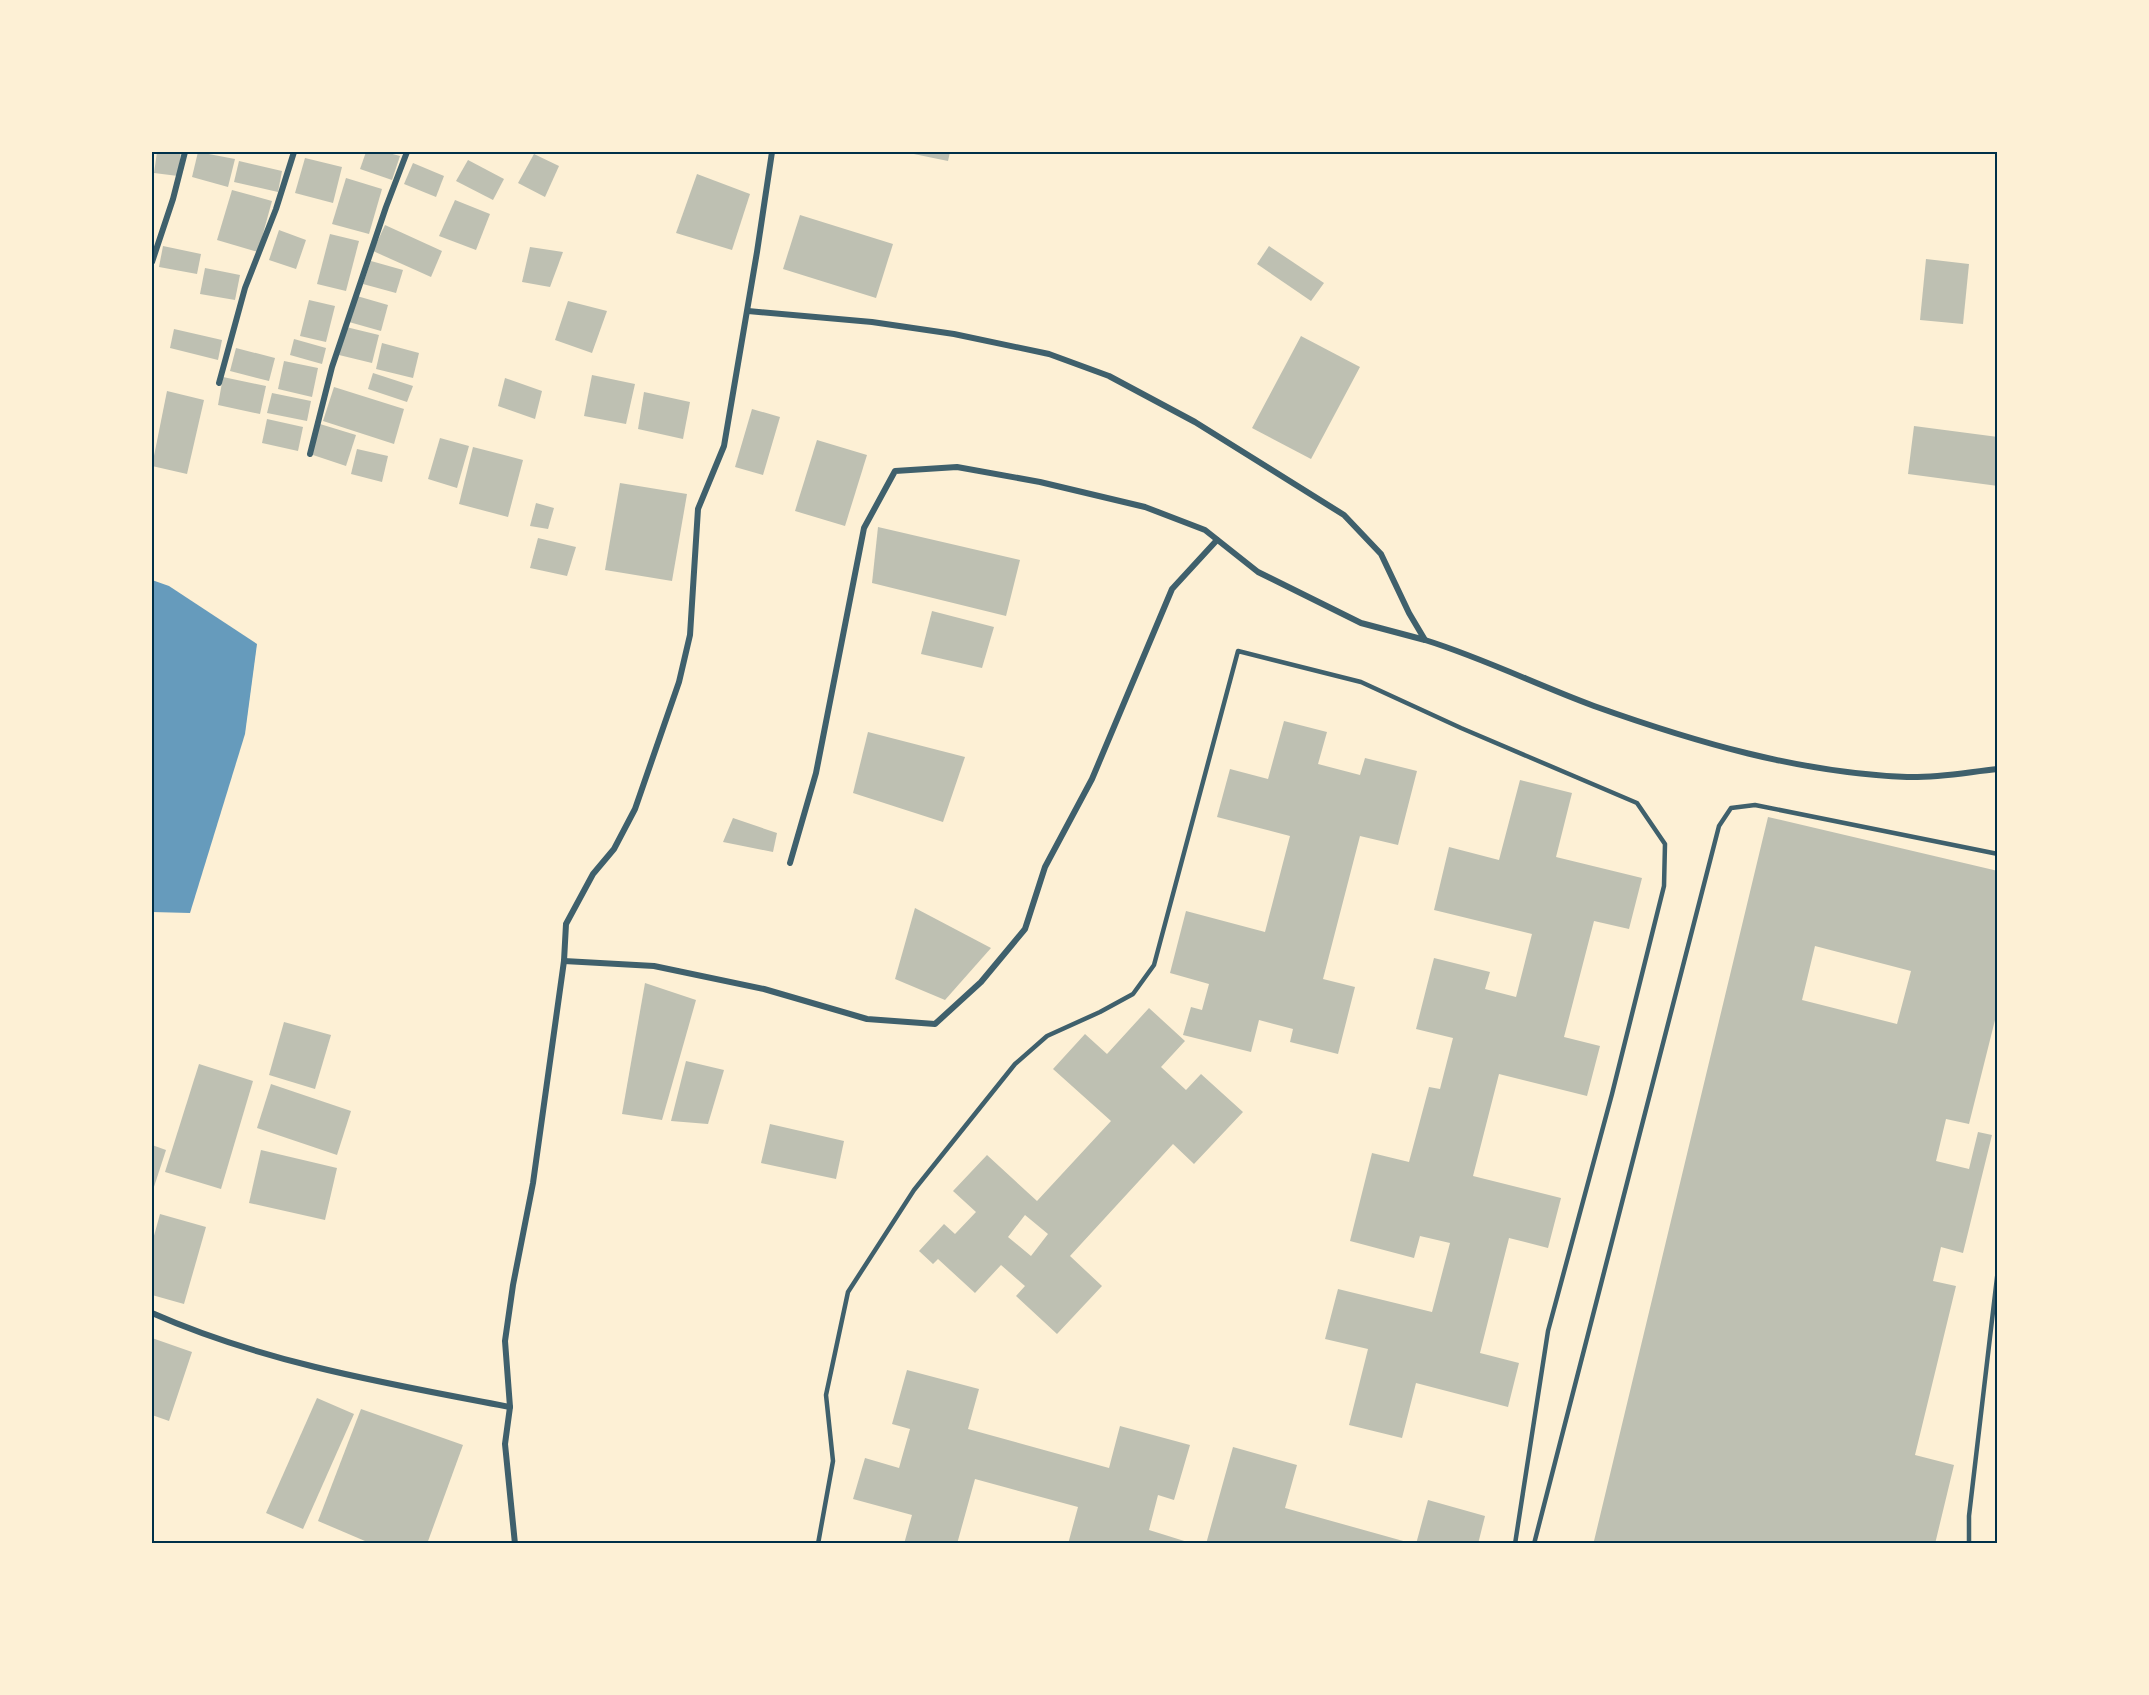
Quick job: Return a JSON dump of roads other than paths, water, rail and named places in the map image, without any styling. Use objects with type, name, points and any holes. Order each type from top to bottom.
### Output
[{"type":"street","points":[[152,262],[173,199],[185,152]]},
{"type":"street","points":[[219,383],[245,288],[276,209],[294,152]]},
{"type":"street","points":[[310,454],[332,367],[407,152]]},
{"type":"street","points":[[515,1544],[504,1444],[510,1407],[505,1341],[513,1285],[533,1183],[564,961],[566,924],[593,874],[614,849],[635,809],[679,682],[690,635],[698,509],[723,446],[772,152]]},
{"type":"street","points":[[747,310],[872,322],[954,334],[1049,354],[1109,376],[1196,422],[1344,515],[1381,554],[1409,613],[1425,640]]},
{"type":"street","points":[[790,863],[816,773],[864,528],[895,471],[957,467],[1040,482],[1145,507],[1205,530],[1258,572],[1361,623],[1461,651],[1594,706],[1680,735],[1749,754],[1838,772],[1910,777],[1998,769]]},
{"type":"street","points":[[564,961],[654,966],[764,989],[867,1019],[935,1024],[981,982],[1025,929],[1045,867],[1092,779],[1172,589],[1217,540]]},
{"type":"street","points":[[152,1313],[180,1325],[287,1361],[410,1389],[510,1407]]},
{"type":"lane","points":[[818,1544],[833,1461],[826,1395],[848,1292],[914,1190],[1015,1064],[1047,1036],[1133,994],[1154,965],[1238,651],[1361,682],[1461,728],[1637,802],[1665,844],[1664,886],[1612,1094],[1548,1331],[1515,1544]]},
{"type":"lane","points":[[1534,1544],[1719,826],[1731,808],[1755,806],[1998,854]]},
{"type":"lane","points":[[1969,1544],[1969,1516],[1998,1269]]},
{"type":"water","points":[[152,580],[169,586],[257,644],[245,734],[190,913],[152,912]]}]
